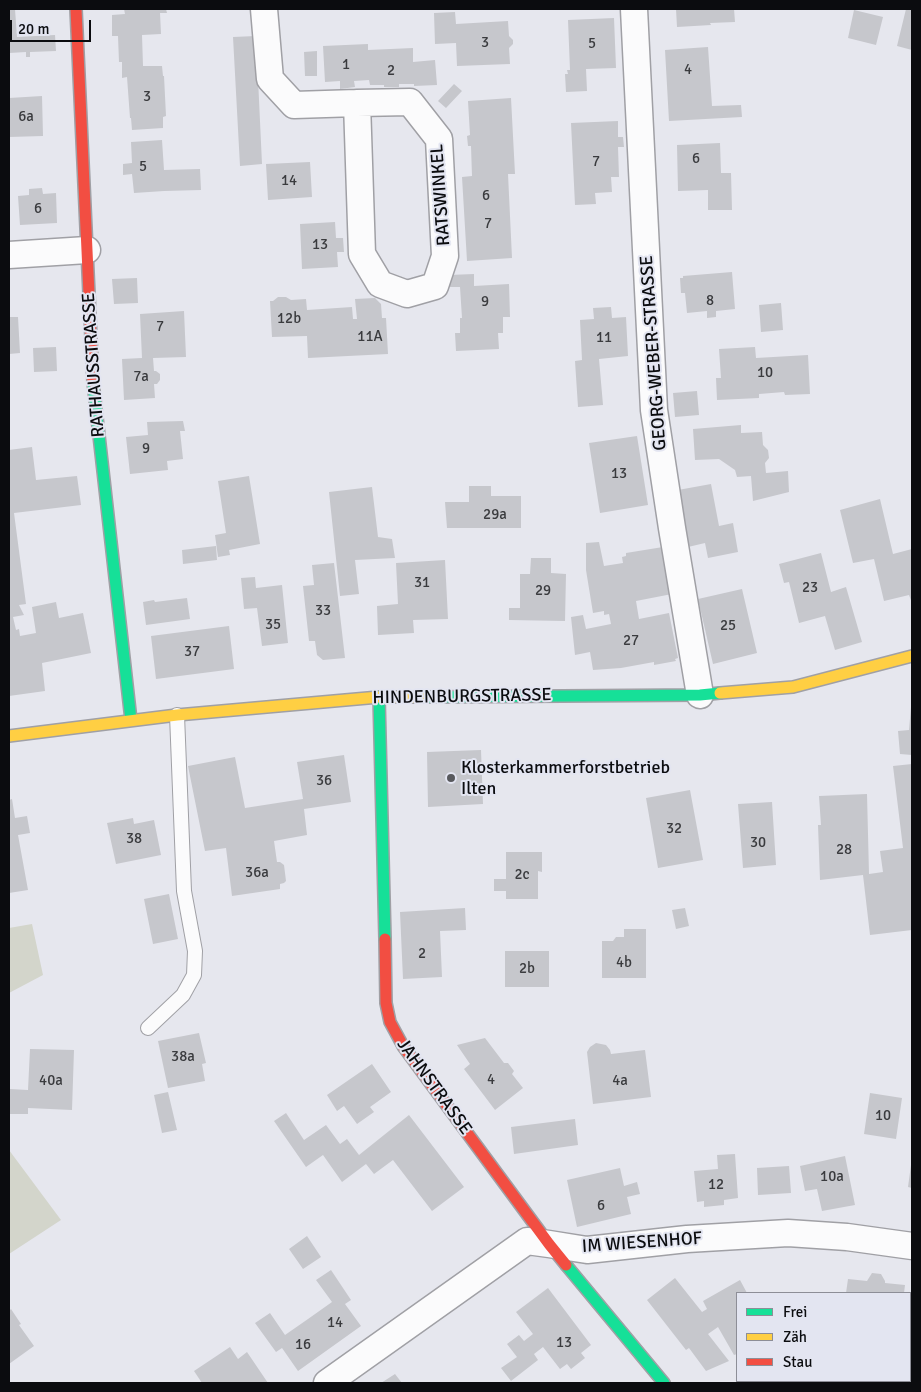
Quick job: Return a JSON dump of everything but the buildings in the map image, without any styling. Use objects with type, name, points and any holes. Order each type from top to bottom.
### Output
[{"type":"street","name":"RATHAUSSTRASSE","points":[[76,9],[92,377],[131,720]]},
{"type":"street","name":"RATSWINKEL","points":[[264,9],[270,79],[294,104],[410,102],[440,138],[444,256],[435,286],[407,294],[380,284],[362,254],[357,103]]},
{"type":"street","name":"GEORG-WEBER-STRASSE","points":[[634,9],[654,410],[700,695]]},
{"type":"street","points":[[9,255],[86,250]]},
{"type":"street","name":"HINDENBURGSTRASSE","points":[[9,736],[177,715],[379,696],[700,695],[793,687],[912,656]]},
{"type":"street","name":"JAHNSTRASSE","points":[[379,696],[386,1003],[390,1022],[403,1046],[549,1244],[664,1383]]},
{"type":"street","name":"IM WIESENHOF","points":[[328,1383],[527,1241],[587,1250],[687,1239],[788,1234],[847,1237],[912,1246]]},
{"type":"lane","points":[[148,1028],[183,995],[194,975],[196,951],[184,891],[177,715]]},
{"type":"shaded area","points":[[32,924],[43,975],[9,993],[9,928]]},
{"type":"shaded area","points":[[9,1150],[61,1220],[9,1254]]},
{"type":"traffic: fast","points":[[93,382],[131,720]]},
{"type":"traffic: fast","points":[[425,697],[700,695],[720,693]]},
{"type":"traffic: fast","points":[[379,697],[385,939]]},
{"type":"traffic: fast","points":[[566,1265],[664,1383]]},
{"type":"traffic: slow","points":[[720,693],[793,687],[912,656]]},
{"type":"traffic: slow","points":[[9,736],[177,715],[379,697],[425,697]]},
{"type":"traffic: jam","points":[[76,9],[93,382]]},
{"type":"traffic: jam","points":[[385,939],[386,1003],[390,1022],[403,1046],[566,1265]]},
{"type":"place","name":"Klosterkammerforstbetrieb Ilten","points":[[451,778]]}]
